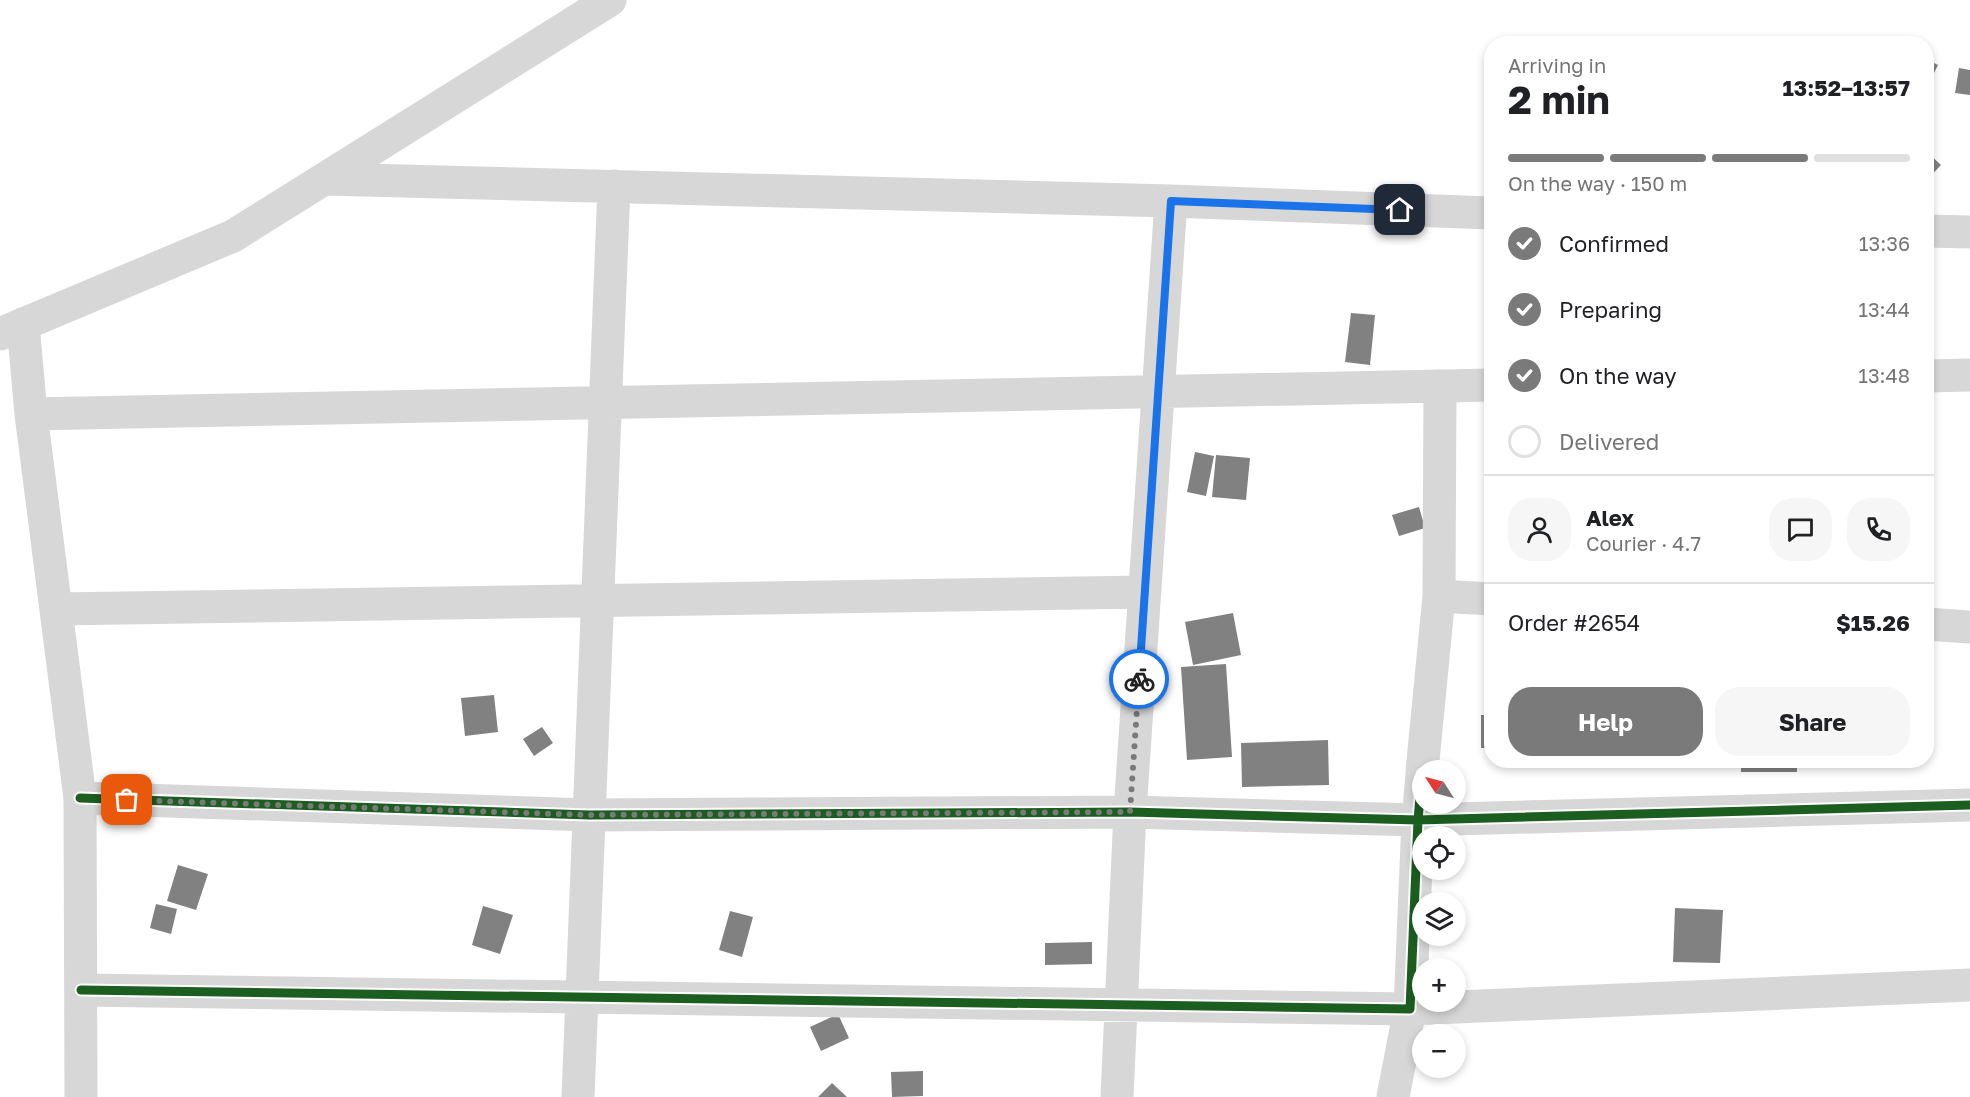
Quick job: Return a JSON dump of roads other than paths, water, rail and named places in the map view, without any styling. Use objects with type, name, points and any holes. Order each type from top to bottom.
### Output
[{"type":"street","points":[[81,1097],[80,798],[31,414],[11,329],[233,236],[605,1]]},
{"type":"street","points":[[324,179],[1171,201],[1484,213]]},
{"type":"street","points":[[578,1097],[614,186]]},
{"type":"street","points":[[1117,1097],[1130,812],[1171,201]]},
{"type":"street","points":[[1934,231],[1970,232]]},
{"type":"street","points":[[1934,376],[1970,375]]},
{"type":"street","points":[[31,414],[1484,385]]},
{"type":"street","points":[[1423,760],[1439,596],[1440,386]]},
{"type":"street","points":[[56,609],[1145,592]]},
{"type":"street","points":[[1439,596],[1484,599]]},
{"type":"street","points":[[1934,625],[1970,627]]},
{"type":"street","points":[[80,798],[589,815],[1130,812],[1418,820],[1970,806]]},
{"type":"street","points":[[1393,1097],[1410,1009],[1419,814]]},
{"type":"street","points":[[81,990],[1410,1009],[1970,985]]}]
